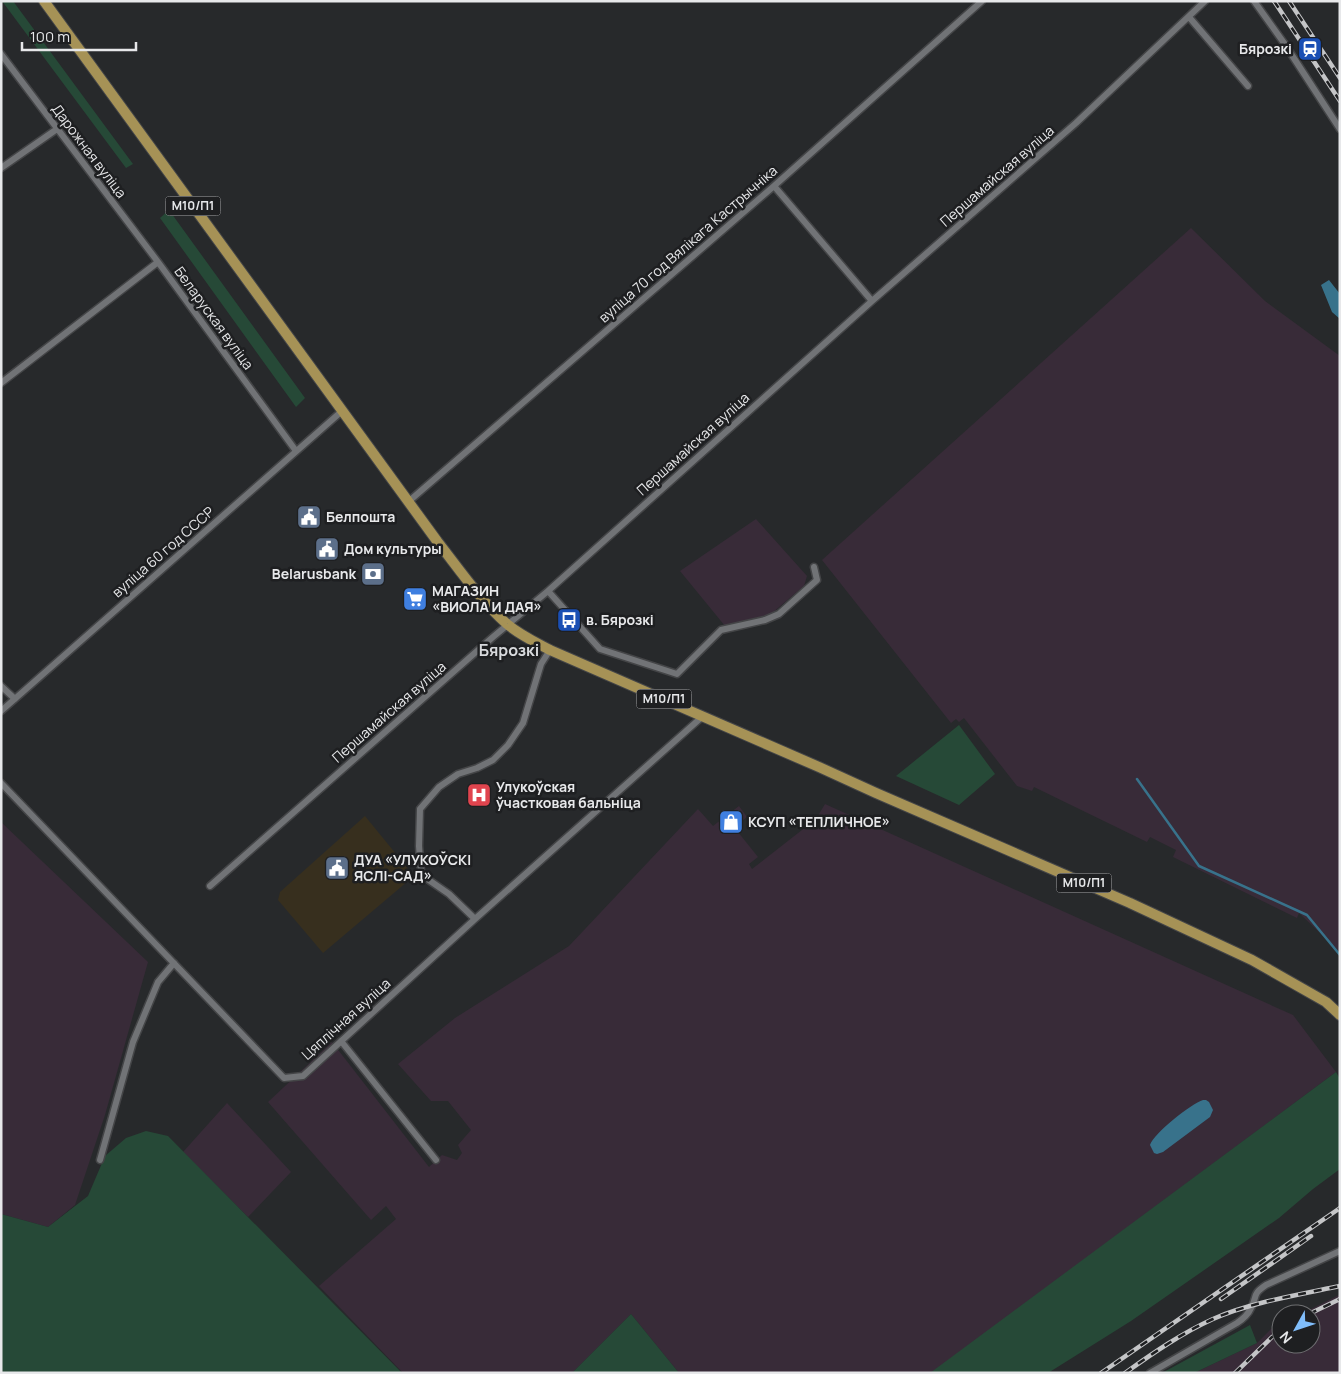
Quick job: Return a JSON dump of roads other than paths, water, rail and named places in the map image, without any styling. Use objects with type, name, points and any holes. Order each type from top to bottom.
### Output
[{"type":"main road","name":"М10/П1","points":[[44,1],[408,502],[484,602],[508,625],[550,650],[1130,903],[1252,960],[1326,1002],[1340,1015]]},
{"type":"street","name":"вуліца 70 год Вялікага Кастрычніка","points":[[408,502],[774,186],[982,1]]},
{"type":"street","name":"Першамайская вуліца","points":[[210,886],[548,592],[872,301],[1076,123],[1205,1]]},
{"type":"street","points":[[1254,1],[1340,129]]},
{"type":"street","points":[[1189,17],[1248,86]]},
{"type":"street","name":"Дарожная вуліца","points":[[1,54],[158,262]]},
{"type":"street","points":[[1,168],[57,129]]},
{"type":"street","points":[[774,186],[872,301]]},
{"type":"street","name":"Беларуская вуліца","points":[[1,383],[158,262],[296,451]]},
{"type":"street","name":"вуліца 60 год СССР","points":[[1,711],[342,410]]},
{"type":"street","points":[[548,592],[600,649],[677,674],[721,630],[765,620],[779,614],[817,580],[814,567]]},
{"type":"street","points":[[475,920],[449,894],[423,876],[421,872],[419,846],[420,809],[439,787],[458,774],[478,768],[493,760],[508,745],[523,723],[541,664],[550,650]]},
{"type":"street","points":[[1,686],[15,699]]},
{"type":"street","name":"Цяплічная вуліца","points":[[1,783],[284,1078],[303,1076],[703,716]]},
{"type":"street","points":[[100,1160],[133,1042],[158,982],[174,963]]},
{"type":"street","points":[[341,1041],[436,1160]]},
{"type":"street","points":[[1150,1373],[1237,1324],[1253,1306],[1254,1297],[1258,1290],[1340,1251]]},
{"type":"water","points":[[1329,280],[1340,294],[1340,319],[1332,312],[1321,285]]},
{"type":"water","points":[[1203,1100],[1209,1102],[1213,1110],[1210,1117],[1163,1152],[1154,1153],[1150,1145],[1158,1133],[1182,1113]]},
{"type":"waterway","points":[[1137,779],[1199,866],[1307,915],[1340,955]]},
{"type":"railway","points":[[1274,1],[1340,101]]},
{"type":"railway","points":[[1289,1],[1340,78]]},
{"type":"railway","points":[[1101,1373],[1340,1208]]},
{"type":"railway","points":[[1221,1299],[1311,1236]]},
{"type":"railway","points":[[1125,1373],[1179,1337],[1227,1313],[1340,1286]]},
{"type":"railway","points":[[1321,1308],[1340,1299]]},
{"type":"railway","points":[[1235,1373],[1271,1338]]},
{"type":"place","name":"Бярозкі","points":[[1310,49]]},
{"type":"place","name":"Белпошта","points":[[309,517]]},
{"type":"place","name":"Дом культуры","points":[[327,549]]},
{"type":"place","name":"Belarusbank","points":[[373,574]]},
{"type":"place","name":"МАГАЗИН «ВИОЛА И ДАЯ»","points":[[415,599]]},
{"type":"place","name":"в. Бярозкі","points":[[569,620]]},
{"type":"place","name":"Улукоўская ўчастковая бальніца","points":[[479,795]]},
{"type":"place","name":"КСУП «ТЕПЛИЧНОЕ»","points":[[731,822]]},
{"type":"place","name":"ДУА «УЛУКОЎСКІ ЯСЛІ-САД»","points":[[337,868]]},
{"type":"district","name":"Бярозкі","points":[[509,650]]}]
